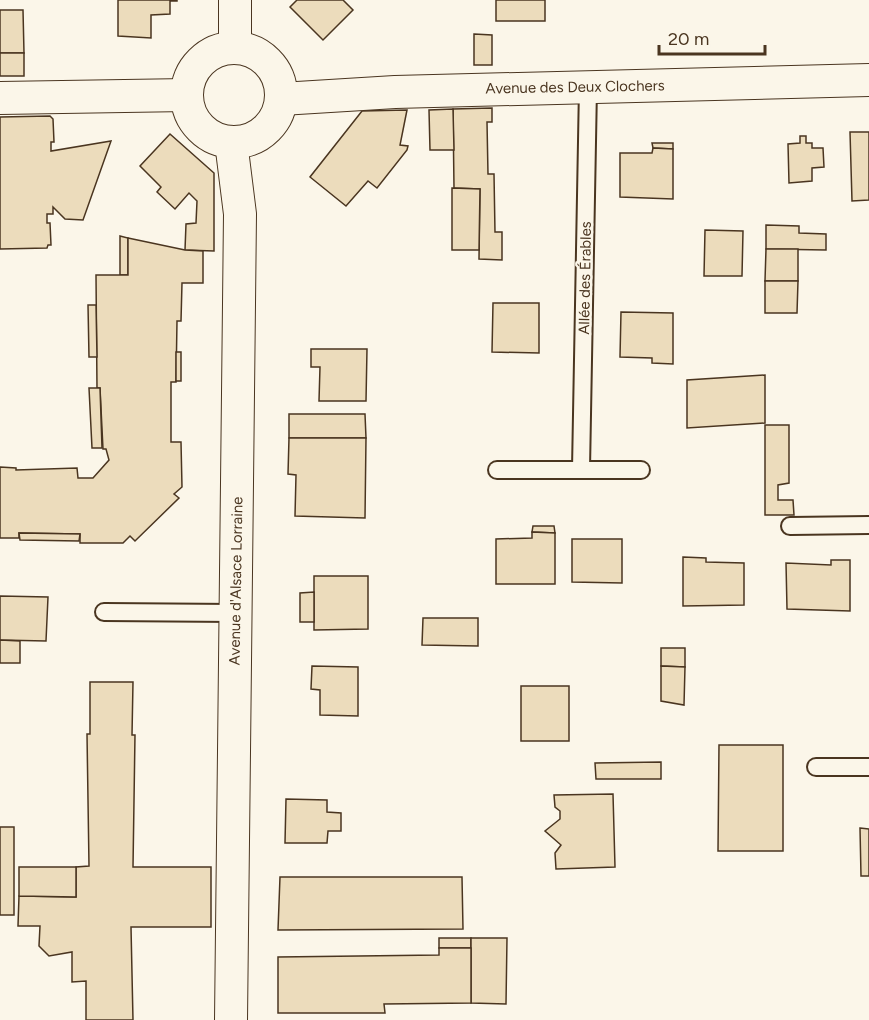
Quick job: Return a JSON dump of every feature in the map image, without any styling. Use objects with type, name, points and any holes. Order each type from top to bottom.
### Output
[{"type":"street","points":[[236,0],[236,48]]},
{"type":"street","points":[[236,48],[250,51],[264,58],[274,70],[280,84],[281,99],[277,113],[264,130],[245,141],[231,142],[217,139],[195,122],[189,109],[187,94],[189,80],[196,66],[207,56],[221,50],[236,48]]},
{"type":"street","name":"Avenue des Deux Clochers","points":[[281,99],[396,92],[869,80]]},
{"type":"street","points":[[0,98],[187,94]]},
{"type":"street","name":"Avenue d'Alsace Lorraine","points":[[231,142],[240,214],[231,1020]]},
{"type":"lane","name":"Allée des Érables","points":[[581,469],[588,87]]},
{"type":"lane","points":[[497,470],[641,470]]},
{"type":"lane","points":[[790,526],[869,525]]},
{"type":"lane","points":[[104,612],[235,613]]},
{"type":"lane","points":[[816,767],[869,767]]},
{"type":"building","points":[[118,0],[177,1],[170,1],[170,14],[151,15],[151,38],[118,36]]},
{"type":"building","points":[[297,0],[343,0],[353,10],[323,40],[290,7]]},
{"type":"building","points":[[496,0],[545,0],[545,21],[496,21]]},
{"type":"building","points":[[0,10],[23,10],[24,53],[0,53]]},
{"type":"building","points":[[474,34],[492,35],[492,65],[474,65]]},
{"type":"building","points":[[0,53],[24,53],[24,76],[0,76]]},
{"type":"building","points":[[492,108],[492,122],[487,122],[488,174],[494,174],[495,232],[502,232],[502,260],[479,259],[480,189],[454,188],[453,109]]},
{"type":"building","points":[[453,109],[454,150],[430,150],[429,110]]},
{"type":"building","points":[[407,110],[400,145],[408,146],[407,150],[377,188],[368,181],[346,206],[310,177],[362,111]]},
{"type":"building","points":[[50,116],[53,119],[54,142],[51,142],[51,151],[111,141],[83,220],[65,219],[53,207],[53,214],[47,214],[47,223],[50,223],[51,245],[47,248],[0,249],[0,117]]},
{"type":"building","points":[[850,132],[869,132],[869,200],[852,201]]},
{"type":"building","points":[[170,134],[214,173],[214,251],[185,250],[186,224],[196,223],[197,201],[189,193],[175,209],[157,192],[161,187],[140,166]]},
{"type":"building","points":[[800,136],[806,136],[806,143],[812,143],[812,148],[823,148],[824,167],[812,168],[812,181],[789,183],[788,144],[800,143]]},
{"type":"building","points":[[652,143],[673,143],[673,149],[653,148]]},
{"type":"building","points":[[653,148],[673,149],[673,199],[620,197],[620,153],[652,153]]},
{"type":"building","points":[[452,188],[480,189],[479,250],[452,250]]},
{"type":"building","points":[[766,225],[799,226],[799,233],[826,234],[826,250],[766,249]]},
{"type":"building","points":[[705,230],[743,231],[742,276],[704,276]]},
{"type":"building","points":[[120,236],[128,238],[128,275],[120,275]]},
{"type":"building","points":[[128,238],[185,250],[203,251],[203,283],[182,283],[181,321],[177,321],[176,382],[171,382],[171,442],[181,442],[182,487],[174,494],[179,498],[135,541],[130,536],[123,543],[80,543],[80,534],[19,533],[19,538],[0,538],[0,467],[16,468],[16,470],[77,468],[78,478],[93,478],[109,460],[106,449],[103,449],[100,388],[97,388],[96,275],[128,275]]},
{"type":"building","points":[[766,249],[798,249],[798,281],[765,281]]},
{"type":"building","points":[[765,281],[798,281],[797,313],[765,313]]},
{"type":"building","points":[[493,303],[539,303],[539,353],[492,352]]},
{"type":"building","points":[[88,305],[96,305],[97,357],[89,357]]},
{"type":"building","points":[[621,312],[673,313],[673,364],[652,363],[652,358],[620,357]]},
{"type":"building","points":[[311,349],[367,349],[366,401],[319,401],[320,367],[311,367]]},
{"type":"building","points":[[176,352],[181,352],[181,381],[176,381]]},
{"type":"building","points":[[765,375],[765,423],[687,428],[687,380]]},
{"type":"building","points":[[89,388],[100,388],[102,448],[92,448]]},
{"type":"building","points":[[289,414],[365,414],[366,438],[289,438]]},
{"type":"building","points":[[765,425],[789,425],[789,483],[778,485],[778,500],[793,500],[794,515],[765,515]]},
{"type":"building","points":[[289,438],[366,438],[365,518],[295,516],[296,475],[288,474]]},
{"type":"building","points":[[533,526],[554,526],[555,533],[532,532]]},
{"type":"building","points":[[532,532],[555,533],[555,584],[496,584],[496,539],[532,538]]},
{"type":"building","points":[[19,533],[80,534],[79,541],[20,540]]},
{"type":"building","points":[[572,539],[622,539],[622,583],[572,582]]},
{"type":"building","points":[[683,557],[706,558],[706,562],[744,563],[744,605],[683,606]]},
{"type":"building","points":[[831,560],[850,560],[850,611],[787,609],[786,563],[831,565]]},
{"type":"building","points":[[314,576],[368,576],[368,629],[314,630]]},
{"type":"building","points":[[314,592],[314,622],[300,622],[300,593]]},
{"type":"building","points":[[0,596],[48,597],[46,641],[0,640]]},
{"type":"building","points":[[423,618],[478,618],[478,646],[422,645]]},
{"type":"building","points":[[0,640],[20,641],[20,663],[0,663]]},
{"type":"building","points":[[661,648],[685,648],[685,667],[661,666]]},
{"type":"building","points":[[312,666],[358,667],[358,716],[320,715],[320,690],[311,689]]},
{"type":"building","points":[[661,666],[685,667],[684,705],[661,701]]},
{"type":"building","points":[[90,682],[133,682],[132,735],[135,735],[133,867],[211,867],[211,927],[131,927],[133,1020],[86,1020],[86,981],[72,982],[72,952],[49,956],[39,946],[40,926],[18,926],[19,896],[76,897],[76,867],[89,866],[87,734],[90,734]]},
{"type":"building","points":[[521,686],[569,686],[569,741],[521,741]]},
{"type":"building","points":[[719,745],[783,745],[783,851],[718,851]]},
{"type":"building","points":[[661,762],[661,779],[596,779],[595,763]]},
{"type":"building","points":[[613,794],[615,867],[556,869],[555,853],[561,845],[545,831],[560,819],[560,811],[555,807],[554,795]]},
{"type":"building","points":[[286,799],[327,800],[327,812],[341,813],[341,831],[328,831],[327,843],[285,843]]},
{"type":"building","points":[[0,827],[14,827],[14,915],[0,915]]},
{"type":"building","points":[[860,828],[869,829],[869,876],[861,876]]},
{"type":"building","points":[[19,867],[76,867],[76,897],[19,896]]},
{"type":"building","points":[[280,877],[462,877],[463,929],[278,930]]},
{"type":"building","points":[[439,938],[471,938],[471,948],[439,948]]},
{"type":"building","points":[[471,938],[507,938],[506,1004],[471,1003]]},
{"type":"building","points":[[439,948],[471,948],[471,1003],[384,1004],[385,1013],[278,1013],[278,957],[439,955]]}]
